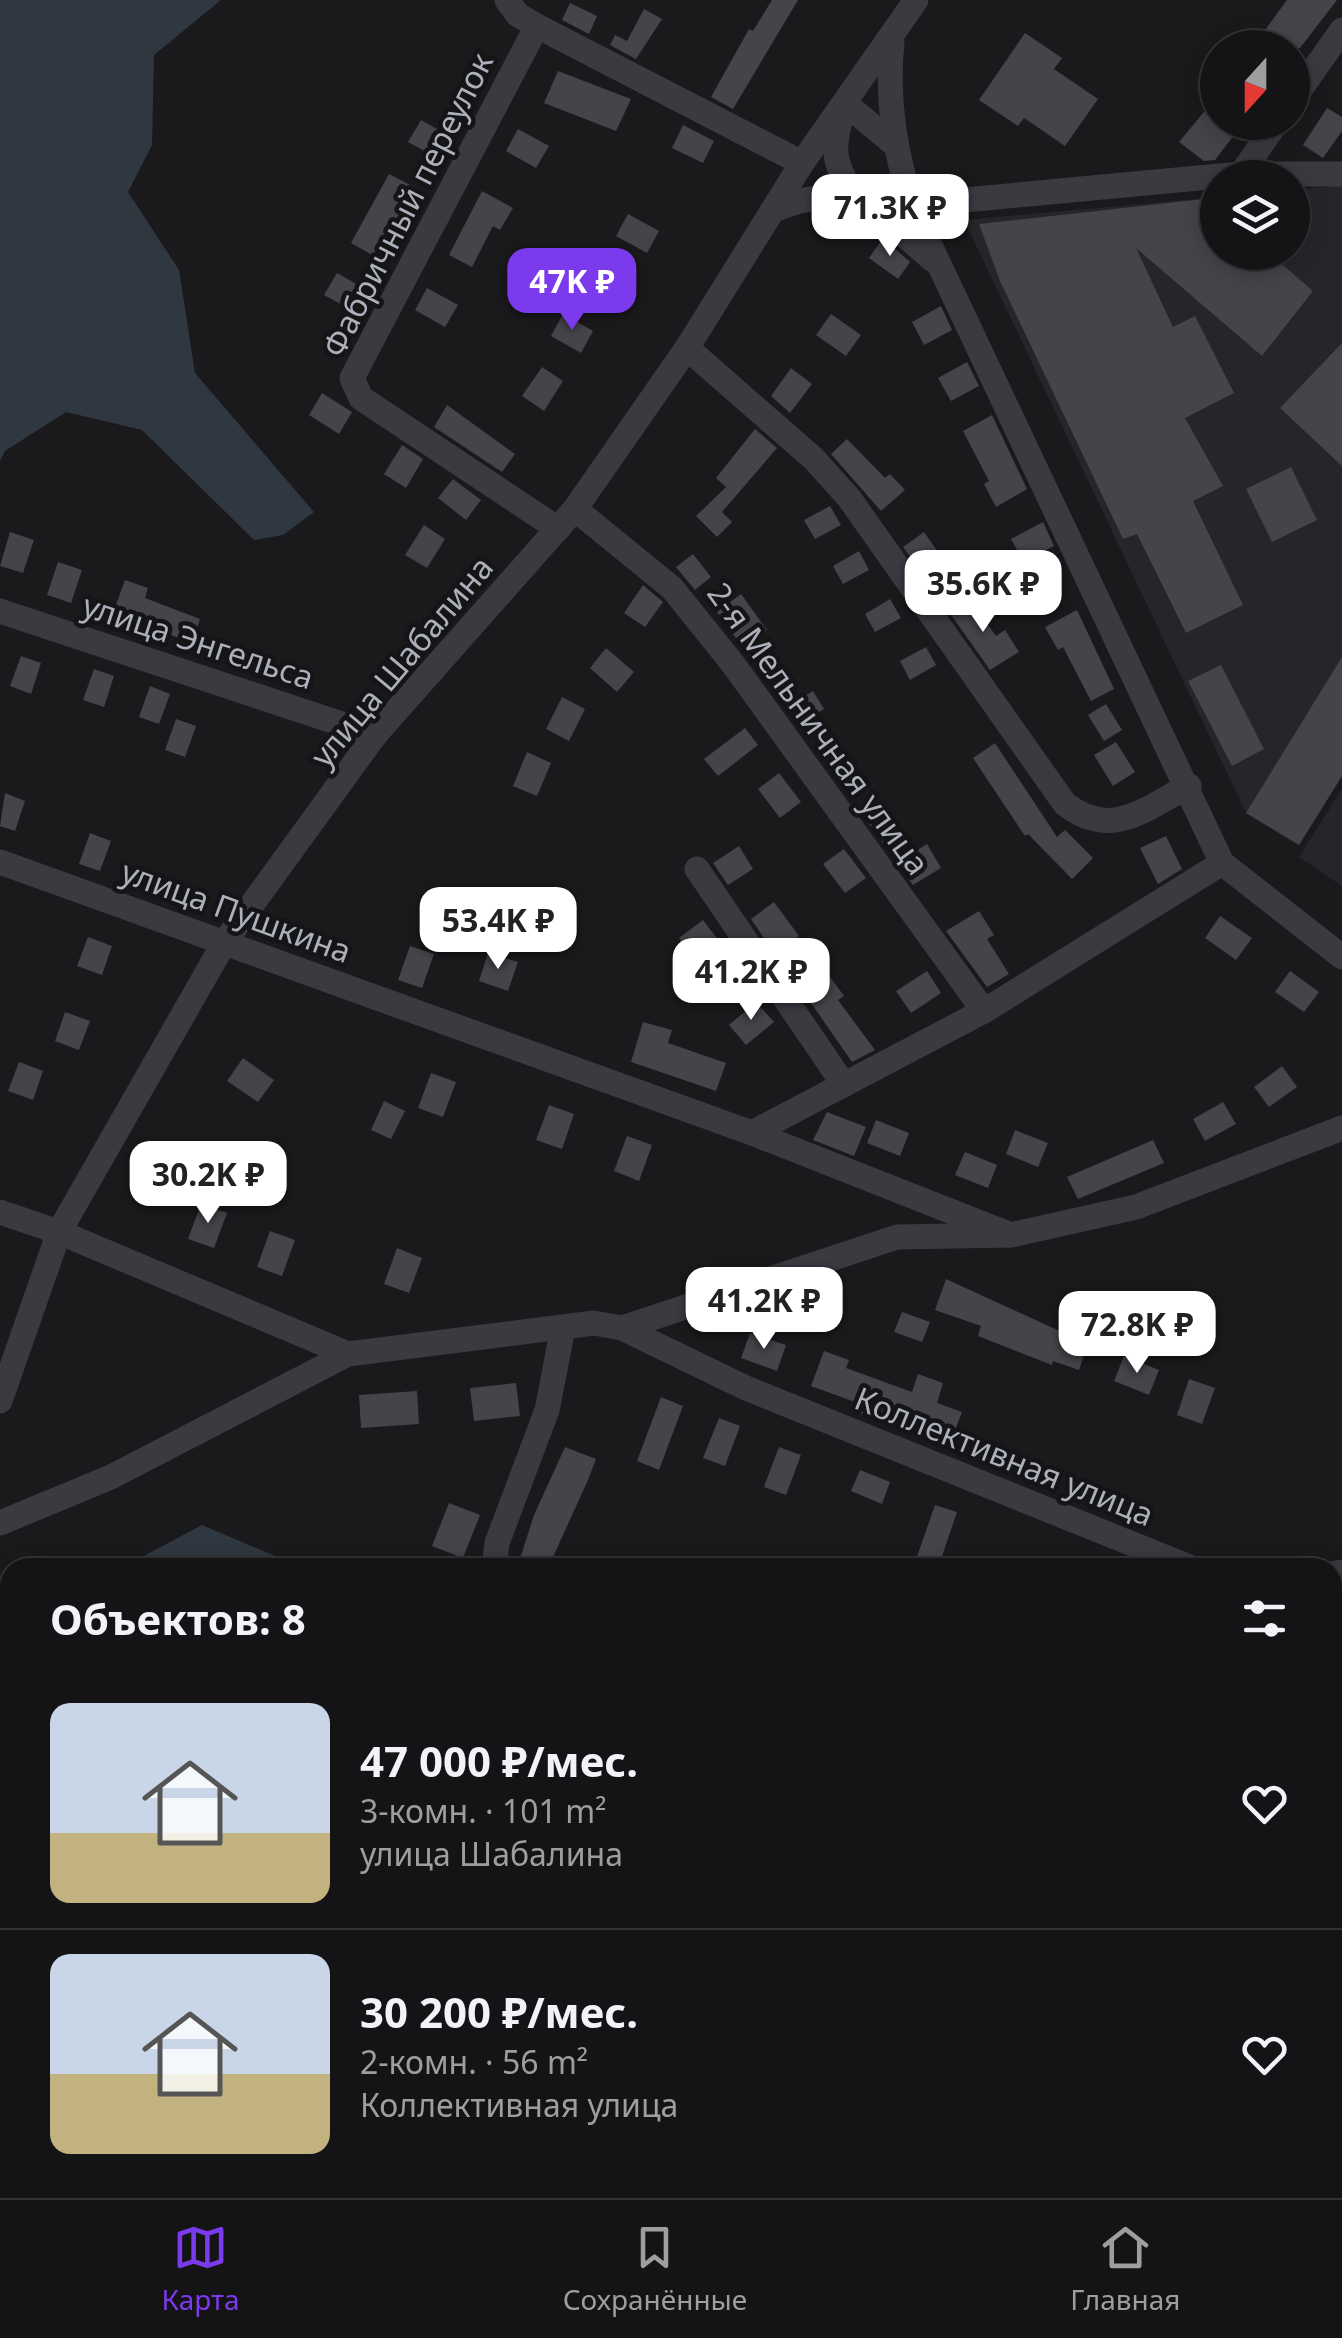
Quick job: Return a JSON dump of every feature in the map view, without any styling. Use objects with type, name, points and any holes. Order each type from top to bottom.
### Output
[{"type":"street","points":[[507,0],[518,14],[537,26],[802,163]]},
{"type":"street","name":"улица Шабалина","points":[[0,1400],[59,1232],[224,943],[375,734],[566,519],[688,348],[802,163],[916,0]]},
{"type":"street","name":"Фабричный переулок","points":[[537,26],[352,378],[361,398],[566,519]]},
{"type":"street","points":[[1310,75],[1342,30]]},
{"type":"street","points":[[893,37],[887,93],[894,144],[911,205],[1189,786],[1222,863],[1342,958]]},
{"type":"street","points":[[894,144],[846,104],[832,141],[840,174],[856,200],[941,266]]},
{"type":"street","points":[[1310,174],[1342,174]]},
{"type":"street","points":[[911,205],[1200,178]]},
{"type":"street","points":[[770,212],[802,198],[878,201],[904,179]]},
{"type":"street","points":[[688,348],[814,459],[849,498],[1065,804],[1082,818],[1119,821],[1189,786]]},
{"type":"street","name":"2-я Мельничная улица","points":[[566,519],[672,588],[733,664],[984,1012]]},
{"type":"street","name":"улица Энгельса","points":[[0,611],[375,734]]},
{"type":"street","name":"улица Пушкина","points":[[0,862],[752,1133],[1011,1235]]},
{"type":"street","points":[[752,1133],[984,1012],[1222,863]]},
{"type":"street","points":[[697,869],[844,1085]]},
{"type":"street","points":[[622,1328],[896,1237],[1011,1235],[1136,1207],[1342,1128]]},
{"type":"street","name":"Коллективная улица","points":[[0,1212],[59,1232],[348,1354],[594,1323],[622,1328],[746,1388],[1167,1558]]},
{"type":"street","points":[[496,1558],[497,1543],[547,1410],[563,1328]]},
{"type":"street","points":[[0,1522],[111,1477],[348,1354]]},
{"type":"shaded area","points":[[0,0],[221,0],[154,55],[152,145],[128,192],[179,270],[195,373],[314,512],[283,535],[254,540],[142,430],[66,412],[5,451],[0,461]]},
{"type":"shaded area","points":[[1342,185],[1342,776],[1299,845],[1246,813],[964,220],[1200,199],[1200,270],[1310,270],[1310,188]]},
{"type":"shaded area","points":[[1342,789],[1342,886],[1299,857]]},
{"type":"shaded area","points":[[202,1525],[280,1558],[140,1558]]},
{"type":"building","points":[[772,0],[798,0],[733,109],[711,97],[749,29],[753,31]]},
{"type":"building","points":[[1287,0],[1337,0],[1310,35],[1310,30],[1265,30]]},
{"type":"building","points":[[570,3],[597,16],[589,34],[562,20]]},
{"type":"building","points":[[644,9],[662,19],[636,59],[610,45],[615,35],[627,41]]},
{"type":"building","points":[[1025,33],[1062,58],[1054,69],[1098,99],[1065,146],[1024,118],[1018,126],[979,100]]},
{"type":"building","points":[[558,71],[631,99],[616,131],[544,103]]},
{"type":"building","points":[[1327,108],[1342,117],[1342,131],[1323,158],[1303,145],[1310,140]]},
{"type":"building","points":[[1200,117],[1200,140],[1230,140],[1215,160],[1203,160],[1179,142]]},
{"type":"building","points":[[421,120],[451,137],[439,159],[408,142]]},
{"type":"building","points":[[683,125],[714,141],[703,163],[672,148]]},
{"type":"building","points":[[518,129],[549,146],[536,168],[506,151]]},
{"type":"building","points":[[389,174],[420,190],[381,260],[351,243]]},
{"type":"building","points":[[482,191],[513,208],[500,230],[493,226],[472,267],[449,255]]},
{"type":"building","points":[[1200,199],[1200,270],[1289,270],[1313,291],[1262,356],[1136,248],[1173,327],[1195,316],[1234,393],[1185,418],[1223,486],[1193,501],[1243,605],[1186,633],[1137,534],[1123,539],[1000,281],[979,224]]},
{"type":"building","points":[[628,214],[659,231],[647,253],[616,236]]},
{"type":"building","points":[[883,238],[910,262],[898,279],[869,258]]},
{"type":"building","points":[[594,268],[625,285],[613,307],[582,290]]},
{"type":"building","points":[[337,273],[367,290],[355,312],[324,295]]},
{"type":"building","points":[[427,288],[458,305],[445,327],[415,310]]},
{"type":"building","points":[[941,306],[952,330],[924,345],[912,322]]},
{"type":"building","points":[[563,314],[593,331],[581,353],[551,336]]},
{"type":"building","points":[[831,314],[861,335],[846,356],[816,335]]},
{"type":"building","points":[[1342,343],[1342,466],[1280,408]]},
{"type":"building","points":[[967,362],[979,386],[951,401],[938,378]]},
{"type":"building","points":[[542,367],[563,381],[544,411],[522,396]]},
{"type":"building","points":[[791,368],[812,384],[790,413],[771,396]]},
{"type":"building","points":[[322,393],[352,412],[339,434],[309,415]]},
{"type":"building","points":[[447,405],[515,454],[502,472],[434,427]]},
{"type":"building","points":[[992,415],[1027,489],[996,507],[984,484],[989,481],[963,431]]},
{"type":"building","points":[[755,429],[777,448],[722,512],[732,522],[717,537],[696,516],[726,487],[716,478]]},
{"type":"building","points":[[847,439],[885,478],[890,474],[905,490],[881,511],[831,454]]},
{"type":"building","points":[[402,445],[423,459],[406,488],[384,474]]},
{"type":"building","points":[[1291,467],[1317,520],[1272,542],[1246,489]]},
{"type":"building","points":[[453,479],[481,500],[466,520],[438,498]]},
{"type":"building","points":[[830,506],[841,525],[815,539],[804,520]]},
{"type":"building","points":[[1043,522],[1054,546],[1024,562],[1011,539]]},
{"type":"building","points":[[424,525],[445,539],[427,568],[405,555]]},
{"type":"building","points":[[10,532],[34,540],[23,573],[0,566]]},
{"type":"building","points":[[924,532],[945,562],[924,577],[903,547]]},
{"type":"building","points":[[859,551],[869,570],[843,584],[833,566]]},
{"type":"building","points":[[693,554],[711,577],[695,590],[676,567]]},
{"type":"building","points":[[58,562],[82,570],[71,603],[47,595]]},
{"type":"building","points":[[125,580],[148,588],[145,598],[200,619],[192,643],[113,613]]},
{"type":"building","points":[[643,585],[663,602],[645,627],[624,613]]},
{"type":"building","points":[[741,594],[767,630],[743,648],[717,612]]},
{"type":"building","points":[[969,598],[996,636],[1005,630],[1019,652],[990,670],[949,612]]},
{"type":"building","points":[[890,599],[901,618],[875,632],[865,614]]},
{"type":"building","points":[[1077,610],[1114,689],[1091,701],[1063,647],[1058,650],[1045,627]]},
{"type":"building","points":[[926,647],[936,665],[910,680],[900,661]]},
{"type":"building","points":[[606,648],[634,672],[617,692],[590,668]]},
{"type":"building","points":[[21,656],[41,663],[31,694],[10,686]]},
{"type":"building","points":[[1342,657],[1342,776],[1299,845],[1246,813]]},
{"type":"building","points":[[1221,665],[1264,749],[1232,766],[1188,681]]},
{"type":"building","points":[[94,669],[114,676],[104,707],[83,700]]},
{"type":"building","points":[[150,686],[170,694],[159,724],[139,717]]},
{"type":"building","points":[[813,691],[824,709],[799,724],[788,706]]},
{"type":"building","points":[[562,697],[585,709],[569,741],[546,729]]},
{"type":"building","points":[[1106,704],[1122,730],[1104,741],[1088,715]]},
{"type":"building","points":[[176,719],[196,726],[185,757],[165,750]]},
{"type":"building","points":[[745,728],[758,745],[718,776],[704,759]]},
{"type":"building","points":[[1116,742],[1135,772],[1113,786],[1094,755]]},
{"type":"building","points":[[995,743],[1057,837],[1065,830],[1093,858],[1072,879],[1028,834],[1025,836],[973,758]]},
{"type":"building","points":[[527,752],[551,763],[537,796],[513,786]]},
{"type":"building","points":[[779,773],[801,802],[780,818],[758,789]]},
{"type":"building","points":[[5,793],[25,801],[15,831],[0,826]]},
{"type":"building","points":[[883,811],[911,854],[927,844],[941,868],[913,885],[867,821]]},
{"type":"building","points":[[90,833],[111,841],[100,871],[79,864]]},
{"type":"building","points":[[1166,836],[1182,869],[1158,884],[1140,848]]},
{"type":"building","points":[[739,846],[753,869],[728,885],[713,863]]},
{"type":"building","points":[[844,849],[866,878],[845,893],[823,864]]},
{"type":"building","points":[[774,902],[799,936],[775,954],[751,919]]},
{"type":"building","points":[[979,911],[994,935],[987,939],[1009,974],[987,987],[946,931]]},
{"type":"building","points":[[1220,916],[1252,938],[1236,960],[1205,938]]},
{"type":"building","points":[[703,920],[728,953],[704,971],[679,938]]},
{"type":"building","points":[[88,937],[112,946],[102,975],[77,966]]},
{"type":"building","points":[[410,946],[434,954],[422,988],[398,980]]},
{"type":"building","points":[[488,953],[518,962],[508,991],[479,981]]},
{"type":"building","points":[[819,962],[844,996],[838,1000],[875,1050],[852,1062],[795,980]]},
{"type":"building","points":[[927,971],[941,993],[911,1013],[896,991]]},
{"type":"building","points":[[1290,971],[1319,992],[1304,1012],[1275,992]]},
{"type":"building","points":[[756,1002],[774,1022],[746,1045],[729,1025]]},
{"type":"building","points":[[65,1012],[90,1021],[79,1050],[55,1041]]},
{"type":"building","points":[[643,1022],[672,1030],[668,1043],[726,1063],[716,1091],[631,1062]]},
{"type":"building","points":[[243,1058],[274,1080],[258,1102],[227,1081]]},
{"type":"building","points":[[19,1062],[43,1071],[33,1100],[8,1091]]},
{"type":"building","points":[[1282,1066],[1297,1087],[1269,1107],[1254,1087]]},
{"type":"building","points":[[431,1073],[456,1082],[443,1117],[418,1108]]},
{"type":"building","points":[[384,1101],[405,1111],[391,1139],[371,1130]]},
{"type":"building","points":[[1223,1102],[1236,1124],[1205,1141],[1193,1119]]},
{"type":"building","points":[[549,1105],[574,1114],[562,1149],[536,1140]]},
{"type":"building","points":[[827,1112],[866,1127],[854,1156],[813,1140]]},
{"type":"building","points":[[876,1120],[909,1133],[900,1156],[867,1143]]},
{"type":"building","points":[[1015,1130],[1048,1143],[1038,1167],[1006,1154]]},
{"type":"building","points":[[627,1136],[652,1145],[639,1181],[614,1171]]},
{"type":"building","points":[[1153,1140],[1164,1163],[1078,1199],[1067,1177]]},
{"type":"building","points":[[965,1152],[997,1165],[988,1188],[955,1175]]},
{"type":"building","points":[[201,1204],[227,1213],[214,1248],[188,1239]]},
{"type":"building","points":[[270,1231],[295,1240],[282,1276],[257,1267]]},
{"type":"building","points":[[397,1248],[422,1258],[409,1293],[384,1284]]},
{"type":"building","points":[[946,1279],[1088,1344],[1079,1370],[1053,1361],[1052,1365],[978,1336],[981,1326],[935,1310]]},
{"type":"building","points":[[902,1312],[930,1322],[922,1342],[894,1332]]},
{"type":"building","points":[[750,1333],[786,1345],[777,1371],[741,1358]]},
{"type":"building","points":[[824,1351],[849,1360],[846,1368],[912,1392],[918,1374],[943,1383],[937,1403],[962,1412],[951,1441],[888,1415],[885,1422],[860,1413],[863,1405],[811,1386]]},
{"type":"building","points":[[1124,1356],[1159,1370],[1149,1395],[1114,1381]]},
{"type":"building","points":[[1189,1379],[1215,1388],[1202,1424],[1177,1415]]},
{"type":"building","points":[[516,1383],[520,1416],[474,1421],[470,1388]]},
{"type":"building","points":[[417,1391],[419,1424],[361,1428],[359,1395]]},
{"type":"building","points":[[661,1397],[683,1406],[659,1470],[637,1461]]},
{"type":"building","points":[[719,1418],[740,1426],[725,1466],[703,1458]]},
{"type":"building","points":[[565,1447],[596,1459],[553,1558],[520,1558],[534,1515]]},
{"type":"building","points":[[779,1447],[801,1455],[786,1495],[764,1487]]},
{"type":"building","points":[[860,1470],[890,1482],[882,1504],[851,1491]]},
{"type":"building","points":[[449,1503],[480,1515],[463,1558],[432,1546]]},
{"type":"building","points":[[935,1505],[957,1512],[941,1558],[916,1558]]}]
